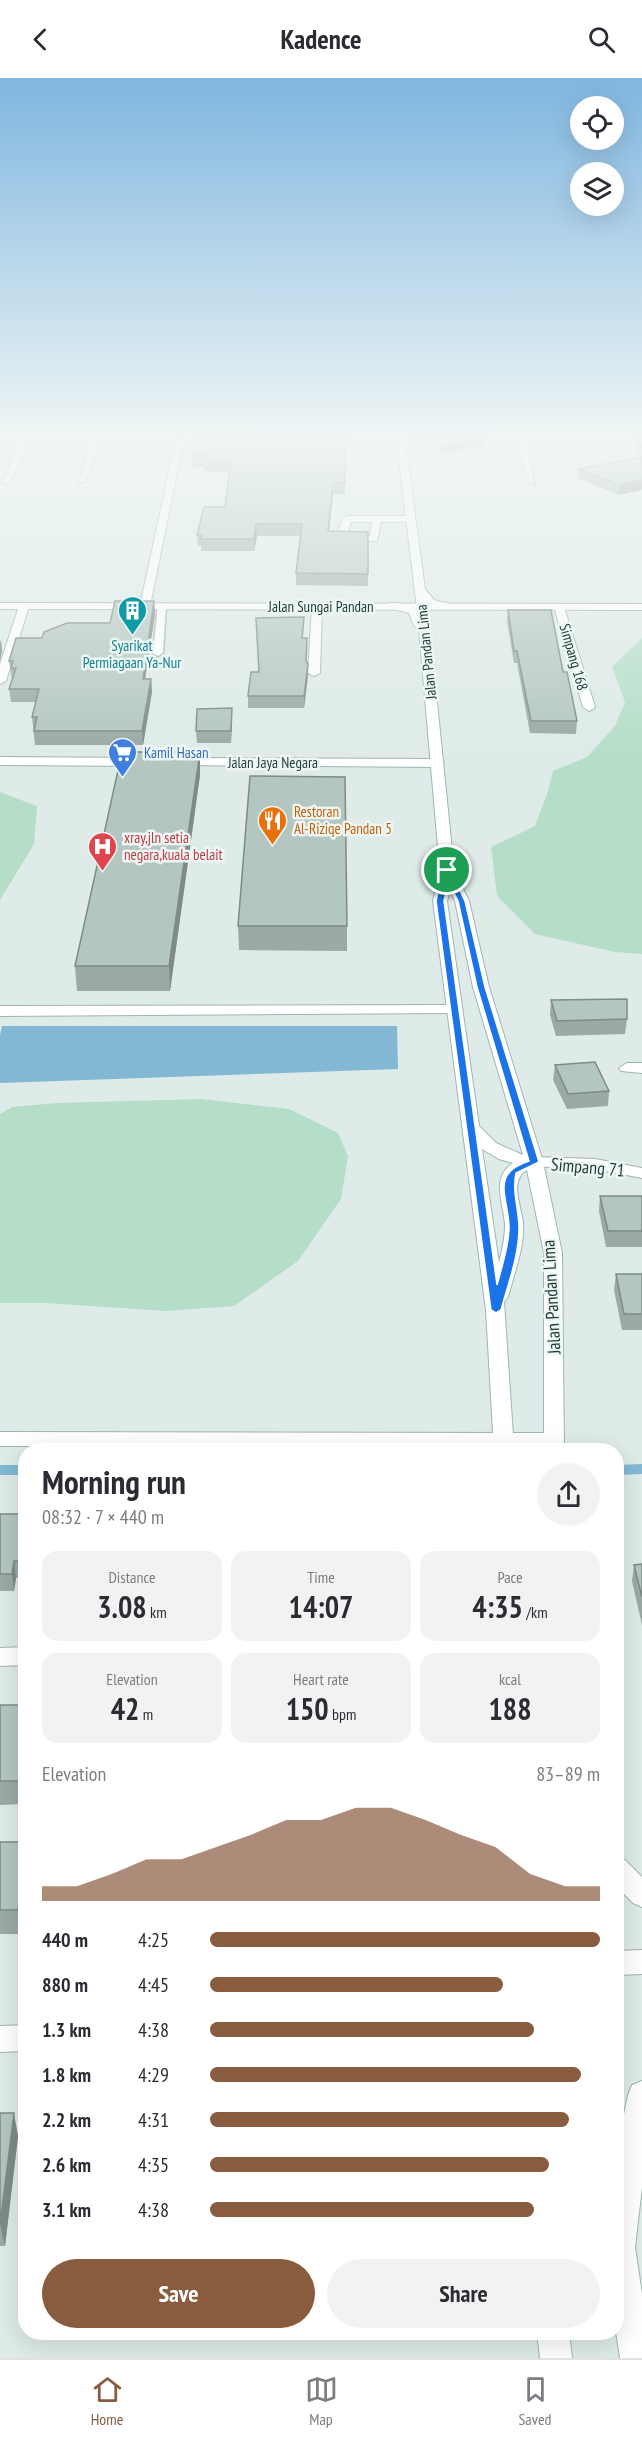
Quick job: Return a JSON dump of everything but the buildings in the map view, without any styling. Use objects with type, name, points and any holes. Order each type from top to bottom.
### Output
[{"type":"street","points":[[145,606],[159,540]]},
{"type":"street","name":"Jalan Pandan Lima","points":[[412,540],[420,591],[447,870],[440,901],[496,1310],[504,1443]]},
{"type":"street","points":[[420,591],[432,602],[453,606]]},
{"type":"street","name":"Jalan Sungai Pandan","points":[[0,606],[642,607]]},
{"type":"street","points":[[0,681],[24,606]]},
{"type":"street","points":[[314,673],[317,606]]},
{"type":"street","points":[[387,606],[414,610],[419,626],[424,632]]},
{"type":"street","name":"Simpang 168","points":[[559,607],[589,707]]},
{"type":"street","name":"Jalan Jaya Negara","points":[[0,761],[438,763]]},
{"type":"street","name":"Jalan Pandan Lima","points":[[447,870],[462,901],[481,987],[534,1162],[553,1253],[554,1443]]},
{"type":"street","points":[[0,1011],[454,1010]]},
{"type":"street","name":"Simpang 71","points":[[471,1127],[484,1143],[513,1159],[595,1164],[642,1173]]},
{"type":"street","points":[[496,1310],[512,1248],[514,1227],[508,1188],[512,1172],[518,1167],[534,1162]]},
{"type":"street","points":[[0,1439],[336,1443]]},
{"type":"street","points":[[0,1657],[18,1656]]},
{"type":"street","points":[[624,1876],[642,1895]]},
{"type":"street","points":[[624,1963],[642,1962]]},
{"type":"street","points":[[0,2039],[18,2038]]},
{"type":"street","points":[[624,2200],[642,2095]]},
{"type":"street","points":[[624,2279],[636,2358]]},
{"type":"street","points":[[554,2340],[556,2358]]},
{"type":"lane","points":[[158,652],[161,606]]},
{"type":"green space","points":[[642,638],[642,954],[615,952],[535,934],[497,896],[491,847],[535,826],[553,771],[587,757],[615,726],[625,702],[612,667]]},
{"type":"green space","points":[[0,792],[37,806],[34,844],[0,900]]},
{"type":"green space","points":[[201,1099],[289,1109],[338,1133],[348,1156],[341,1199],[298,1261],[234,1306],[166,1311],[46,1303],[0,1303],[0,1114],[12,1107],[57,1103]]},
{"type":"water","points":[[2,1026],[397,1026],[398,1069],[0,1083]]},
{"type":"waterway","points":[[624,1470],[642,1469]]},
{"type":"waterway","points":[[0,1470],[18,1470]]},
{"type":"place","name":"Syarikat Permiagaan Ya-Nur","points":[[132,636]]},
{"type":"place","name":"Kamil Hasan","points":[[123,778]]},
{"type":"place","name":"Restoran Al-Riziqe Pandan 5","points":[[273,846]]},
{"type":"place","name":"xray,jln setia negara,kuala belait","points":[[103,872]]},
{"type":"route","points":[[447,870],[462,901],[481,987],[534,1162],[518,1167],[512,1172],[508,1188],[514,1227],[512,1248],[496,1310],[440,901],[447,870]]}]
